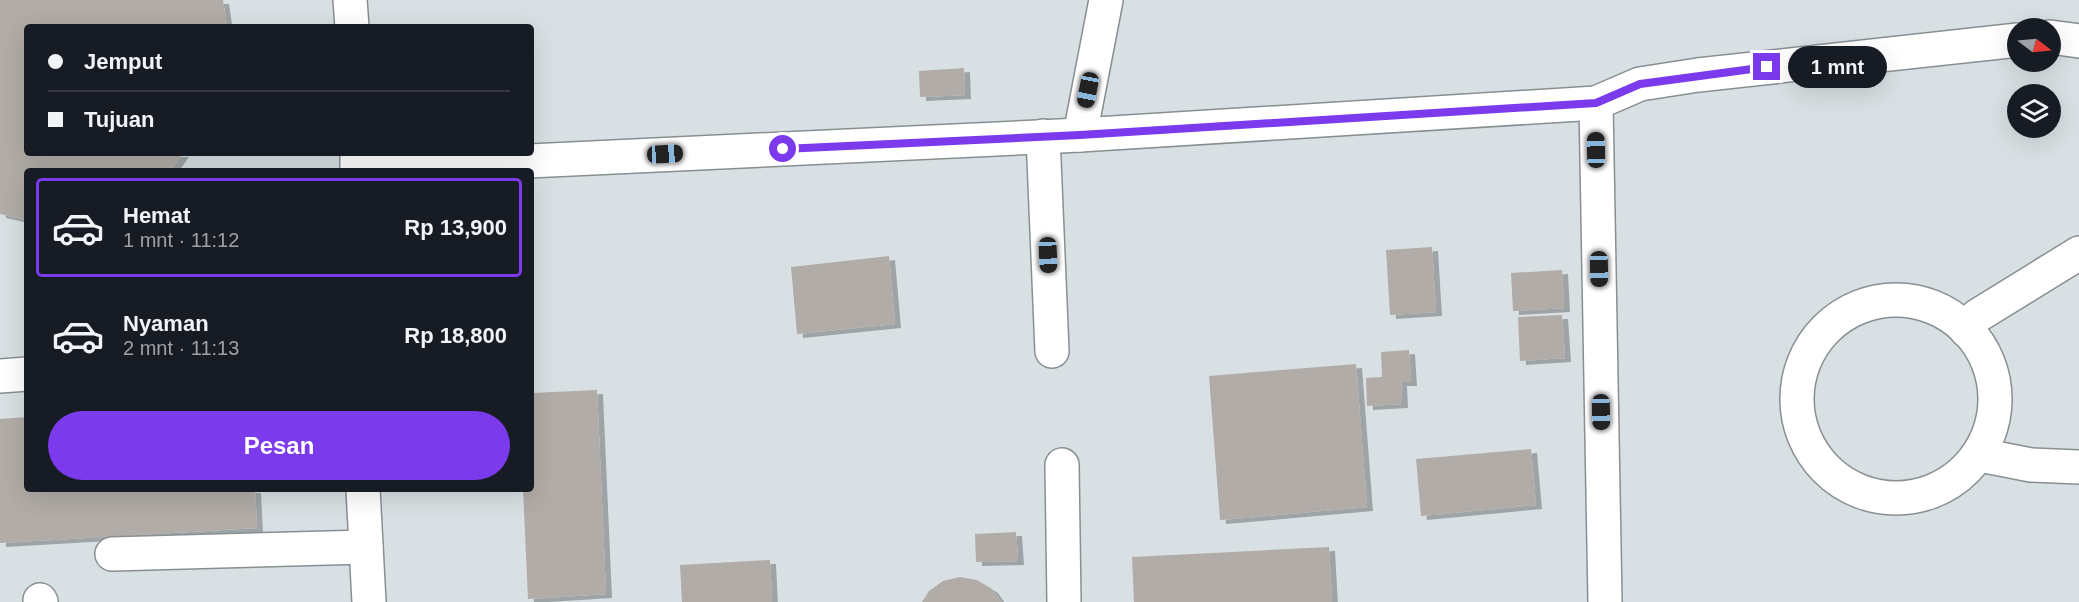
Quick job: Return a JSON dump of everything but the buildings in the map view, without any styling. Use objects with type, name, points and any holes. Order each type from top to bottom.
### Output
[{"type":"lane","points":[[351,0],[352,24]]},
{"type":"lane","points":[[1080,135],[1106,0]]},
{"type":"lane","points":[[2061,39],[2079,41]]},
{"type":"lane","points":[[357,164],[1080,135],[1596,103],[1640,84],[1698,75],[2007,41]]},
{"type":"lane","points":[[1596,103],[1605,602]]},
{"type":"lane","points":[[1043,136],[1052,351]]},
{"type":"lane","points":[[1966,330],[1977,316],[2079,253]]},
{"type":"lane","points":[[1916,300],[1952,315],[1979,343],[1994,379],[1995,418],[1980,454],[1952,482],[1917,498],[1878,498],[1841,483],[1814,456],[1798,420],[1798,381],[1813,344],[1841,316],[1877,301],[1916,300]]},
{"type":"lane","points":[[0,376],[24,374]]},
{"type":"lane","points":[[1980,454],[2031,465],[2079,467]]},
{"type":"lane","points":[[1062,465],[1064,602]]},
{"type":"lane","points":[[363,492],[369,602]]},
{"type":"lane","points":[[112,554],[366,547]]},
{"type":"route","points":[[783,149],[1080,135],[1596,103],[1640,84],[1767,67]]}]
